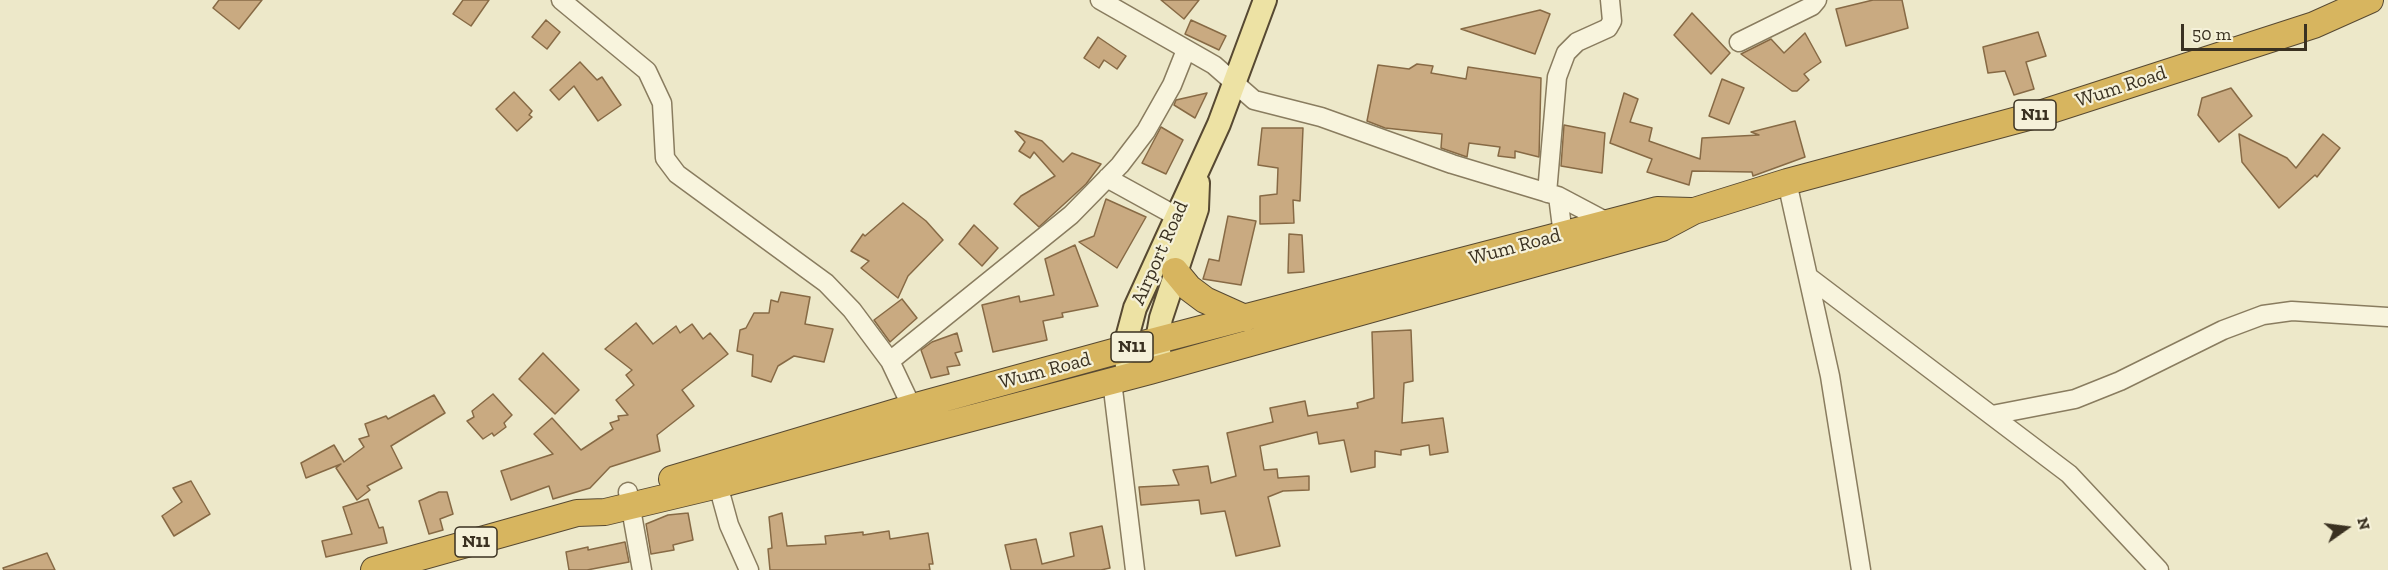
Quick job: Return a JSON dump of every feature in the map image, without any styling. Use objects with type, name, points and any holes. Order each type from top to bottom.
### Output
[{"type":"highway","name":"Wum Road","points":[[374,570],[577,513],[605,512],[630,499],[716,476],[922,431],[1162,368],[1662,228],[1694,211],[1787,182],[2047,111],[2314,25],[2370,0]]},
{"type":"highway","name":"Wum Road","points":[[716,476],[913,407],[1157,340],[1657,210],[1694,211]]},
{"type":"highway","points":[[1175,272],[1189,288],[1205,300],[1245,318]]},
{"type":"main road","name":"Airport Road","points":[[1120,379],[1124,349],[1135,308],[1234,84],[1265,0]]},
{"type":"main road","name":"Airport Road","points":[[1162,368],[1157,340],[1175,272],[1197,208],[1198,166]]},
{"type":"street","points":[[561,0],[647,71],[662,103],[665,158],[677,174],[826,283],[852,310],[890,361],[922,431]]},
{"type":"street","points":[[1100,0],[1214,65],[1254,100],[1321,117],[1452,164],[1552,195],[1609,223]]},
{"type":"street","points":[[1563,235],[1552,195],[1557,77],[1566,53],[1577,42],[1608,27],[1612,21],[1610,0]]},
{"type":"street","points":[[1739,42],[1812,6],[1817,0]]},
{"type":"street","points":[[890,361],[1071,215],[1107,178],[1146,131],[1172,85],[1186,50]]},
{"type":"street","points":[[1107,178],[1176,216]]},
{"type":"street","points":[[1787,182],[1830,376],[1861,570]]},
{"type":"street","points":[[1810,278],[2069,474],[2159,570]]},
{"type":"street","points":[[1992,415],[2074,399],[2120,381],[2223,330],[2263,315],[2292,311],[2388,317]]},
{"type":"street","points":[[1120,379],[1135,570]]},
{"type":"street","points":[[716,476],[736,545],[749,570]]},
{"type":"street","points":[[630,499],[642,570]]},
{"type":"building","points":[[219,0],[262,0],[239,29],[213,8]]},
{"type":"building","points":[[463,0],[489,0],[471,26],[453,14]]},
{"type":"building","points":[[1161,0],[1199,0],[1184,19]]},
{"type":"building","points":[[1873,0],[1902,0],[1908,28],[1846,46],[1836,9]]},
{"type":"building","points":[[1540,10],[1550,14],[1535,54],[1461,29]]},
{"type":"building","points":[[1692,13],[1730,53],[1711,74],[1674,35]]},
{"type":"building","points":[[546,20],[560,32],[547,49],[532,37]]},
{"type":"building","points":[[1191,20],[1226,36],[1219,50],[1185,34]]},
{"type":"building","points":[[2038,32],[2046,56],[2026,62],[2034,89],[2014,95],[2005,71],[1988,73],[1983,47]]},
{"type":"building","points":[[1805,33],[1821,62],[1804,74],[1809,80],[1797,91],[1792,91],[1741,54],[1771,39],[1784,53]]},
{"type":"building","points":[[1098,37],[1126,56],[1117,69],[1104,60],[1099,68],[1084,58]]},
{"type":"building","points":[[580,62],[597,80],[602,77],[621,105],[598,121],[574,86],[559,100],[550,90]]},
{"type":"building","points":[[1417,64],[1433,66],[1431,73],[1466,79],[1468,67],[1541,78],[1539,157],[1515,151],[1515,158],[1498,156],[1500,147],[1469,143],[1467,157],[1441,148],[1442,134],[1385,128],[1367,121],[1378,65],[1409,69]]},
{"type":"building","points":[[1722,79],[1744,88],[1729,124],[1709,116]]},
{"type":"building","points":[[2231,88],[2252,116],[2219,142],[2198,115],[2202,98]]},
{"type":"building","points":[[514,92],[532,111],[529,115],[532,117],[517,131],[496,109]]},
{"type":"building","points":[[1207,93],[1195,118],[1174,105],[1176,100]]},
{"type":"building","points":[[1624,93],[1638,99],[1630,122],[1652,128],[1649,141],[1700,159],[1702,138],[1759,135],[1751,132],[1795,121],[1805,157],[1753,176],[1752,172],[1692,171],[1689,185],[1647,172],[1652,159],[1610,143]]},
{"type":"building","points":[[1564,125],[1605,133],[1602,173],[1561,166]]},
{"type":"building","points":[[1161,127],[1183,140],[1166,174],[1142,163]]},
{"type":"building","points":[[1262,128],[1303,128],[1300,201],[1293,200],[1294,223],[1260,224],[1260,196],[1277,194],[1278,168],[1258,165]]},
{"type":"building","points":[[1015,131],[1042,141],[1063,162],[1072,153],[1101,164],[1086,184],[1039,227],[1014,204],[1021,196],[1055,176],[1034,152],[1030,158],[1019,151],[1025,142]]},
{"type":"building","points":[[2239,134],[2287,158],[2296,168],[2323,134],[2340,148],[2317,177],[2315,175],[2279,208],[2242,162]]},
{"type":"building","points":[[1106,199],[1146,217],[1117,268],[1079,242],[1094,236]]},
{"type":"building","points":[[903,203],[926,221],[943,240],[908,276],[898,298],[861,268],[869,261],[851,251],[863,234],[865,236]]},
{"type":"building","points":[[1228,216],[1256,221],[1241,285],[1203,279],[1209,259],[1219,261]]},
{"type":"building","points":[[974,225],[998,248],[982,266],[959,244]]},
{"type":"building","points":[[1289,234],[1302,235],[1304,272],[1288,273]]},
{"type":"building","points":[[1075,245],[1098,306],[1062,313],[1063,317],[1043,321],[1047,340],[993,352],[982,305],[1019,296],[1020,302],[1054,295],[1045,259]]},
{"type":"building","points":[[781,292],[810,297],[805,324],[833,329],[824,362],[794,356],[778,366],[771,382],[752,376],[753,355],[737,351],[740,330],[746,328],[754,313],[769,313],[771,300],[778,302]]},
{"type":"building","points":[[902,299],[917,318],[890,342],[874,320]]},
{"type":"building","points":[[636,323],[653,344],[676,326],[680,333],[692,324],[703,339],[710,333],[728,354],[682,390],[694,406],[657,435],[660,451],[610,467],[590,488],[553,499],[549,486],[511,500],[501,471],[553,454],[534,434],[552,418],[581,450],[613,429],[610,423],[619,420],[618,416],[628,415],[616,400],[634,385],[626,375],[632,370],[605,349]]},
{"type":"building","points":[[1411,330],[1413,381],[1404,383],[1402,423],[1443,418],[1448,452],[1430,455],[1429,445],[1401,450],[1401,455],[1375,451],[1375,467],[1351,472],[1344,440],[1319,444],[1317,432],[1260,446],[1264,470],[1277,469],[1278,478],[1309,476],[1309,490],[1283,491],[1268,497],[1280,546],[1236,556],[1225,511],[1201,514],[1199,500],[1141,505],[1139,487],[1179,485],[1173,470],[1208,466],[1211,483],[1236,476],[1227,433],[1273,422],[1270,408],[1305,401],[1308,416],[1358,408],[1357,403],[1374,398],[1372,332]]},
{"type":"building","points":[[957,333],[962,351],[955,353],[960,365],[947,367],[949,374],[931,378],[921,350],[932,342]]},
{"type":"building","points":[[543,353],[579,390],[555,414],[519,379]]},
{"type":"building","points":[[493,394],[512,415],[504,423],[506,427],[494,436],[492,433],[483,439],[467,421],[474,417],[472,411]]},
{"type":"building","points":[[434,395],[445,413],[391,446],[402,468],[367,486],[370,490],[357,500],[336,468],[341,464],[306,478],[301,463],[334,445],[344,462],[364,447],[359,439],[369,436],[365,424],[386,416],[388,419]]},
{"type":"building","points":[[191,481],[210,514],[174,536],[162,516],[182,502],[173,488]]},
{"type":"building","points":[[439,492],[447,492],[453,514],[440,519],[443,530],[429,534],[419,501]]},
{"type":"building","points":[[368,499],[379,528],[383,527],[387,543],[326,557],[322,541],[352,534],[343,507]]},
{"type":"building","points":[[688,513],[693,540],[673,545],[674,550],[651,554],[646,524],[668,515]]},
{"type":"building","points":[[782,513],[787,546],[826,544],[825,536],[863,532],[863,535],[889,531],[890,539],[928,533],[933,564],[929,564],[930,570],[770,570],[768,549],[772,548],[769,517]]},
{"type":"building","points":[[1102,526],[1110,568],[1101,570],[1011,570],[1005,545],[1036,539],[1042,564],[1074,556],[1070,533]]},
{"type":"building","points":[[625,542],[629,562],[587,570],[569,570],[566,552]]},
{"type":"building","points":[[47,553],[55,570],[4,570],[3,568]]}]
